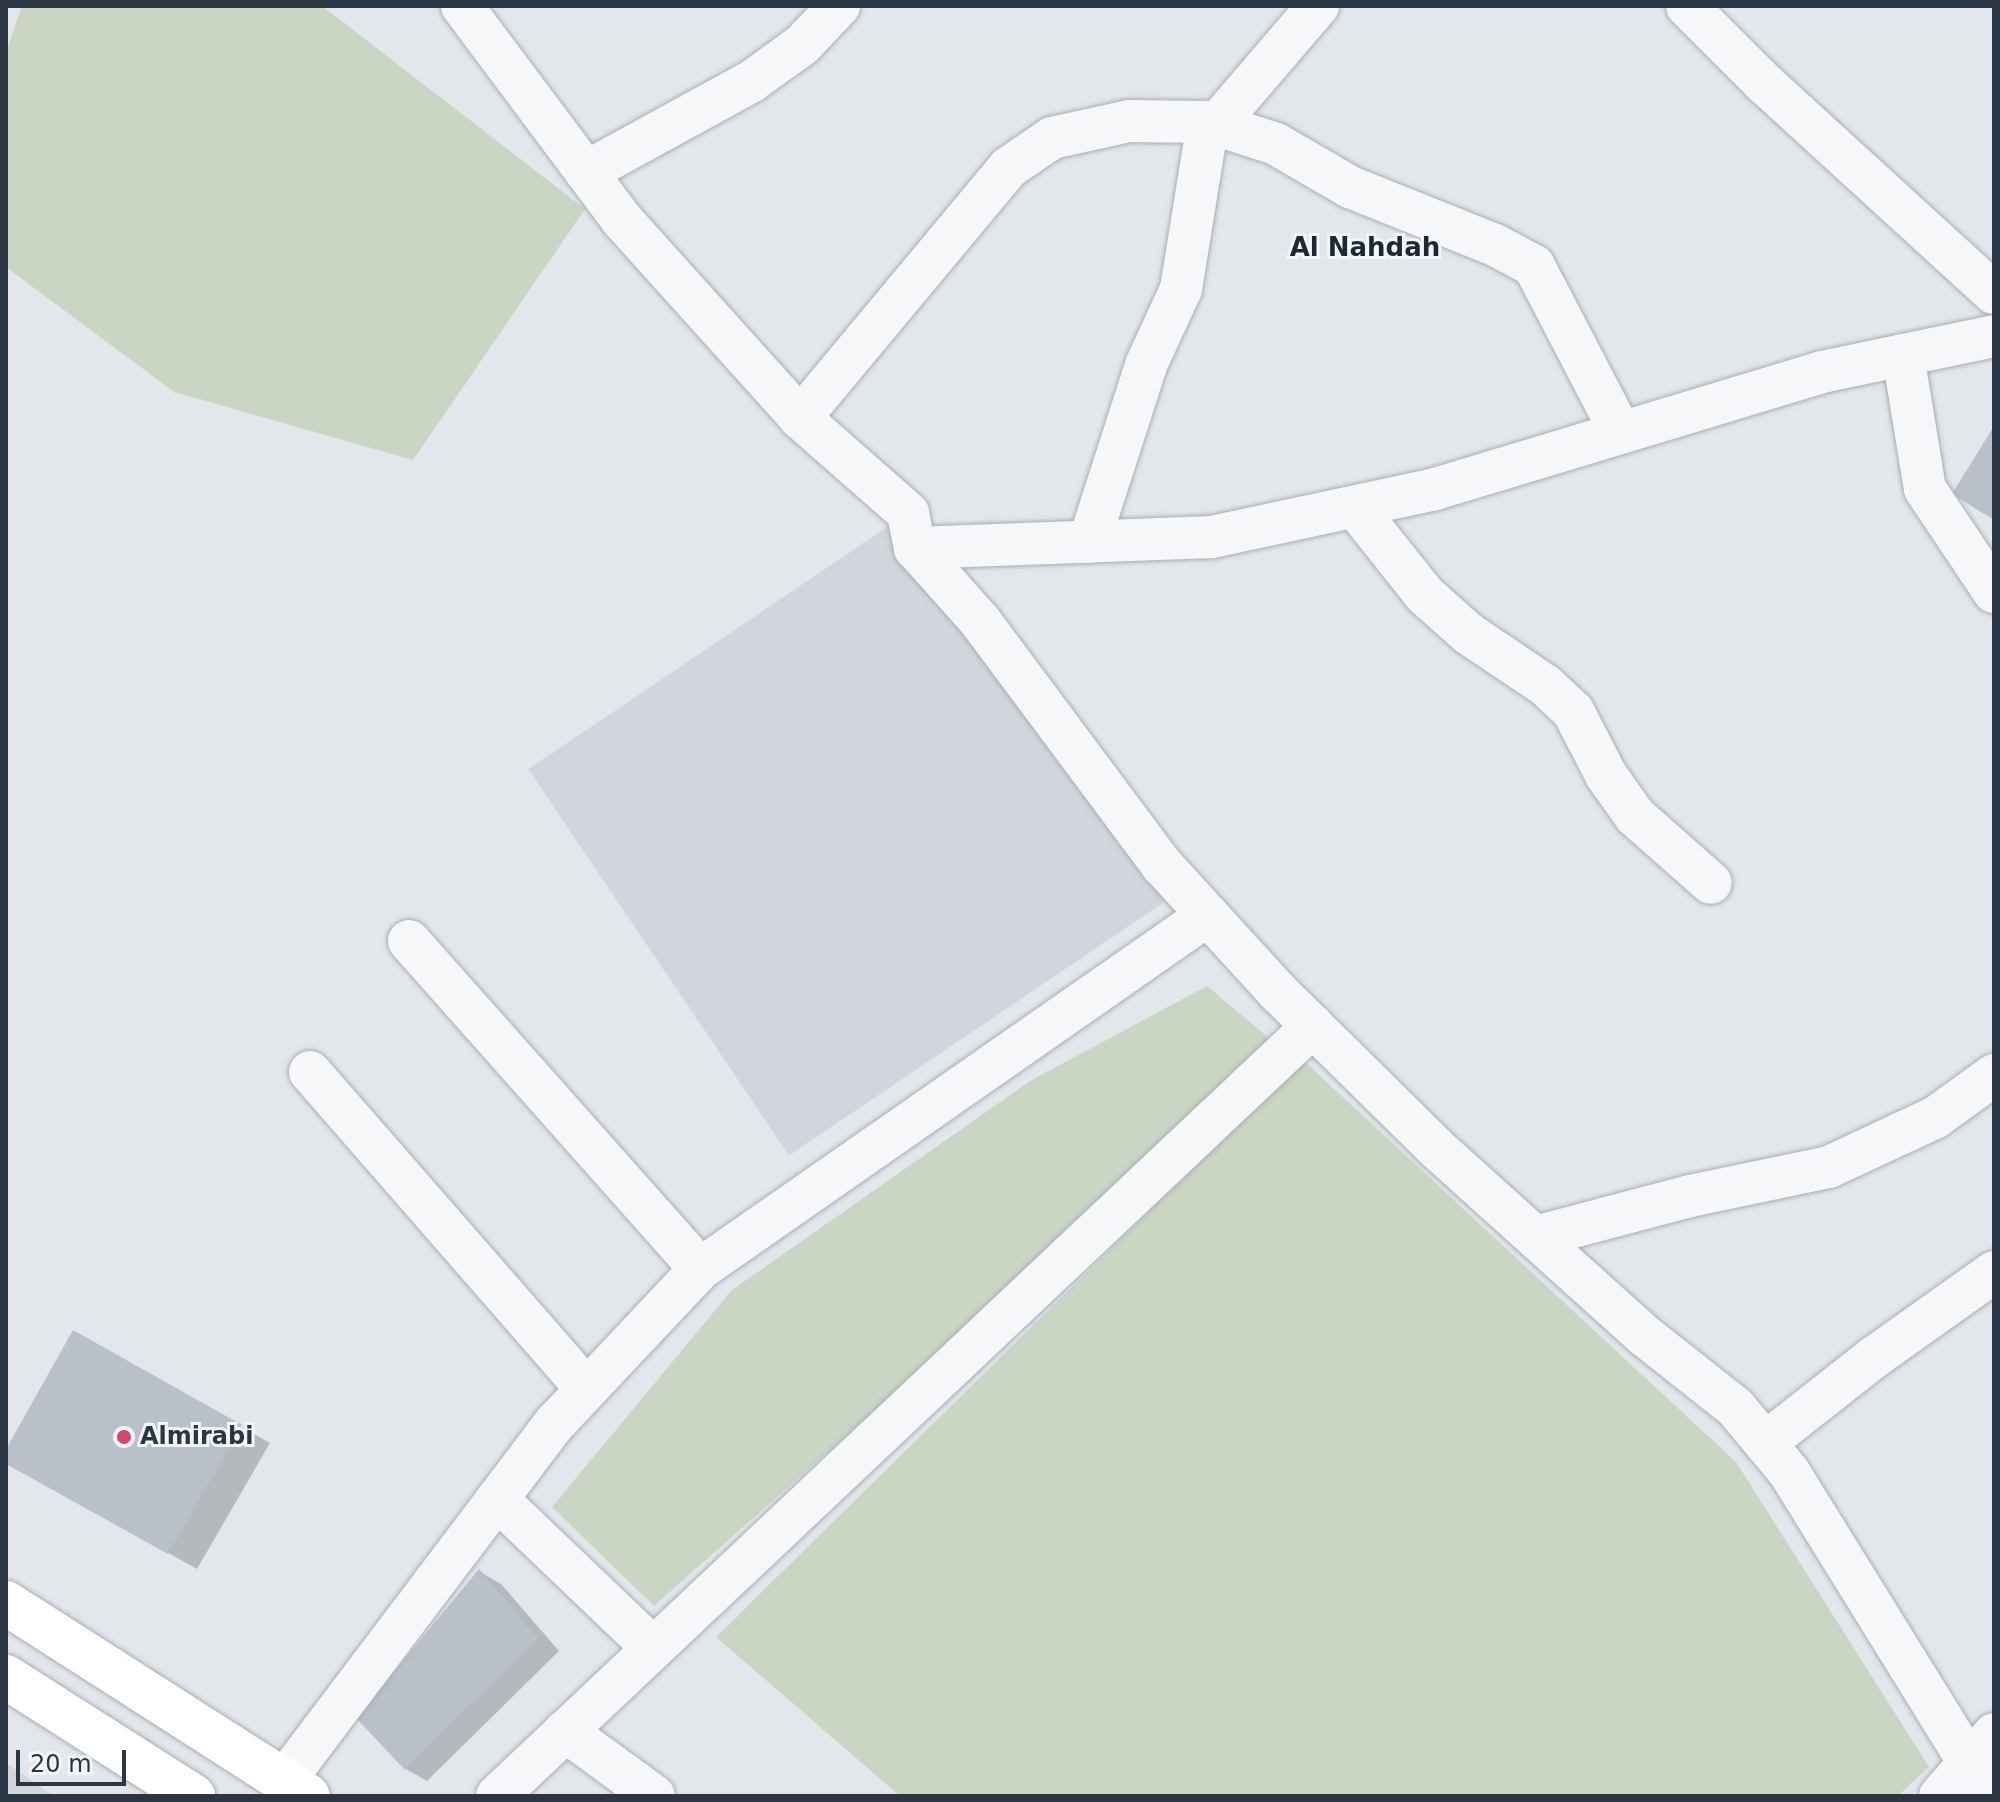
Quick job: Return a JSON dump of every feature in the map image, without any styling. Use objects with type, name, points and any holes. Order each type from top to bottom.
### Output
[{"type":"highway","points":[[6,1603],[296,1788]]},
{"type":"highway","points":[[6,1677],[193,1796]]},
{"type":"street","points":[[462,6],[622,220],[800,418],[908,513],[915,548],[980,621],[1162,865],[1313,1026],[1435,1147],[1645,1336],[1735,1407],[1789,1472],[1985,1764],[1940,1796]]},
{"type":"street","points":[[586,172],[752,81],[802,45],[839,6]]},
{"type":"street","points":[[1089,542],[1146,365],[1181,289],[1212,124],[1318,6]]},
{"type":"street","points":[[1687,6],[1765,84],[1994,293]]},
{"type":"street","points":[[800,418],[1008,168],[1052,138],[1129,121],[1212,124],[1276,144],[1350,187],[1495,245],[1534,266],[1554,299],[1621,433]]},
{"type":"street","points":[[915,548],[1212,537],[1435,489],[1822,372],[1994,336]]},
{"type":"street","points":[[1903,355],[1925,489],[1994,592]]},
{"type":"street","points":[[1355,507],[1425,595],[1469,634],[1545,685],[1573,711],[1606,775],[1635,816],[1711,883]]},
{"type":"street","points":[[296,1788],[497,1499],[556,1422],[700,1269],[1208,915]]},
{"type":"street","points":[[409,941],[700,1269]]},
{"type":"street","points":[[497,1796],[1313,1026]]},
{"type":"street","points":[[310,1072],[587,1389]]},
{"type":"street","points":[[1535,1237],[1690,1196],[1829,1167],[1936,1117],[1994,1075]]},
{"type":"street","points":[[1765,1443],[1873,1358],[1994,1272]]},
{"type":"street","points":[[497,1499],[653,1648]]},
{"type":"street","points":[[565,1731],[654,1796]]},
{"type":"shaded area","points":[[908,513],[1169,899],[789,1155],[528,769]]},
{"type":"shaded area","points":[[6,1763],[54,1796],[6,1796]]},
{"type":"green space","points":[[22,6],[322,6],[585,209],[413,460],[174,392],[6,267],[6,52]]},
{"type":"green space","points":[[1207,986],[1276,1044],[1106,1205],[654,1606],[552,1507],[732,1290],[1030,1081]]},
{"type":"green space","points":[[1303,1060],[1736,1462],[1929,1767],[1898,1796],[900,1796],[716,1637]]},
{"type":"building","points":[[1994,426],[1994,520],[1952,494]]},
{"type":"building","name":"Almirabi","points":[[73,1330],[242,1425],[168,1554],[6,1464],[6,1449]]},
{"type":"building","points":[[479,1569],[538,1638],[405,1770],[356,1718]]},
{"type":"place","name":"Almirabi","points":[[124,1437]]},
{"type":"district","name":"Al Nahdah","points":[[1365,248]]}]
